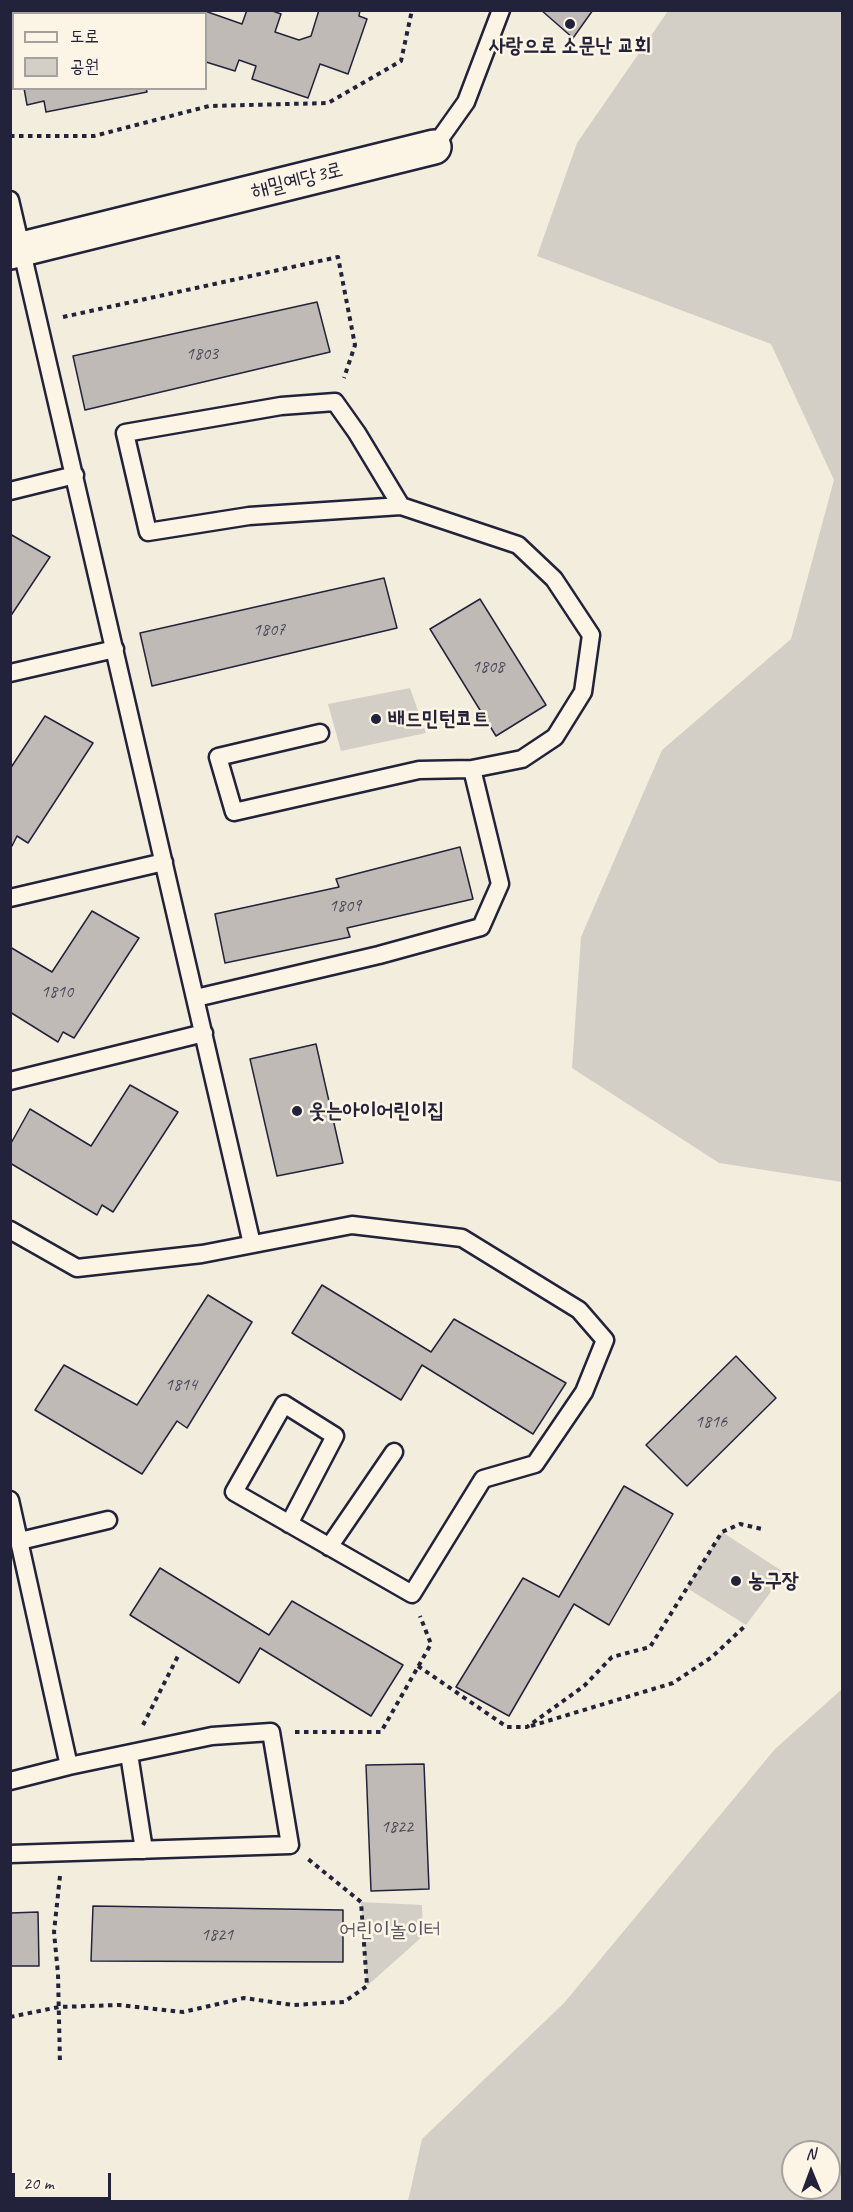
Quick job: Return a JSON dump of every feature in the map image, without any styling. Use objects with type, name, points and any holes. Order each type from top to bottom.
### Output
[{"type":"street","name":"해밀예당3로","points":[[17,251],[434,147]]},
{"type":"lane","name":"해밀예당3로","points":[[434,147],[466,102],[501,10]]},
{"type":"lane","points":[[10,200],[17,251],[40,322],[252,1244]]},
{"type":"lane","points":[[320,733],[218,757],[234,812],[419,770],[472,769],[522,759],[555,737],[583,692],[591,634],[554,579],[518,544],[401,506],[249,516],[148,532],[125,433],[281,406],[335,402],[357,433],[401,506]]},
{"type":"lane","points":[[10,491],[75,475]]},
{"type":"lane","points":[[10,674],[115,649]]},
{"type":"lane","points":[[196,998],[379,955],[481,927],[500,884],[472,769]]},
{"type":"lane","points":[[10,898],[164,862]]},
{"type":"lane","points":[[10,1081],[204,1033]]},
{"type":"lane","points":[[10,1230],[77,1268],[202,1254],[352,1225],[462,1238],[579,1310],[605,1340],[584,1392],[535,1464],[483,1479],[412,1594],[329,1547],[289,1524],[234,1492],[284,1404],[335,1436],[289,1524]]},
{"type":"lane","points":[[329,1547],[394,1452]]},
{"type":"lane","points":[[10,1500],[20,1541],[16,1560],[69,1766]]},
{"type":"lane","points":[[20,1541],[108,1520]]},
{"type":"lane","points":[[10,1781],[69,1766],[212,1736],[271,1732],[290,1845],[10,1854]]},
{"type":"lane","points":[[129,1754],[144,1850]]},
{"type":"path","points":[[10,136],[94,136],[209,106],[328,103],[401,61],[412,10]]},
{"type":"path","points":[[40,322],[338,257],[355,345],[335,402]]},
{"type":"path","points":[[527,1727],[584,1686],[612,1657],[650,1647],[722,1532],[740,1524],[762,1529]]},
{"type":"path","points":[[271,1732],[381,1732],[431,1644],[412,1594]]},
{"type":"path","points":[[418,1666],[507,1727],[527,1727],[673,1683],[712,1657],[746,1625]]},
{"type":"path","points":[[129,1754],[179,1654]]},
{"type":"path","points":[[10,2017],[59,2007],[119,2005],[183,2012],[244,1998],[293,2005],[344,2002],[368,1986],[361,1902],[290,1845]]},
{"type":"path","points":[[60,2064],[58,1974],[54,1932],[62,1852]]},
{"type":"green space","points":[[668,11],[842,11],[842,1182],[719,1163],[572,1068],[581,937],[662,750],[791,639],[834,480],[771,344],[537,256],[577,143]]},
{"type":"green space","name":"배드민턴코트","points":[[410,688],[426,733],[341,751],[328,704]]},
{"type":"green space","name":"농구장","points":[[722,1532],[785,1573],[746,1625],[687,1588]]},
{"type":"green space","points":[[842,1689],[842,2201],[408,2201],[422,2139],[564,2003],[775,1749]]},
{"type":"green space","name":"어린이놀이터","points":[[361,1902],[422,1905],[423,1936],[367,1986]]},
{"type":"building","points":[[189,10],[202,10],[242,24],[247,10],[270,10],[281,14],[275,32],[299,40],[311,36],[319,10],[360,10],[359,16],[367,19],[348,74],[320,64],[308,98],[252,79],[256,66],[239,60],[235,71],[207,62],[207,12],[188,12]]},
{"type":"building","name":"사랑으로 소문난 교회","points":[[541,10],[593,10],[573,38]]},
{"type":"building","points":[[24,90],[146,90],[147,92],[46,112],[44,101],[27,105]]},
{"type":"building","points":[[317,302],[330,352],[85,410],[73,356]]},
{"type":"building","points":[[10,534],[50,557],[10,617]]},
{"type":"building","points":[[384,578],[397,628],[152,686],[140,633]]},
{"type":"building","points":[[480,599],[546,705],[496,736],[430,629]]},
{"type":"building","points":[[45,716],[93,743],[28,843],[17,836],[12,846],[10,845],[10,769]]},
{"type":"building","points":[[460,847],[473,899],[347,928],[350,937],[225,963],[215,914],[339,887],[336,879]]},
{"type":"building","points":[[92,911],[139,938],[74,1038],[63,1032],[58,1042],[10,1012],[10,947],[52,972]]},
{"type":"building","name":"웃는아이어린이집","points":[[316,1044],[343,1163],[277,1176],[250,1059]]},
{"type":"building","points":[[130,1085],[178,1112],[113,1212],[102,1205],[97,1215],[10,1163],[10,1145],[30,1109],[91,1146]]},
{"type":"building","points":[[322,1285],[431,1352],[454,1319],[566,1383],[533,1434],[422,1365],[401,1400],[292,1333]]},
{"type":"building","points":[[208,1295],[252,1322],[187,1428],[177,1421],[142,1474],[35,1410],[64,1365],[137,1405]]},
{"type":"building","points":[[736,1356],[776,1398],[687,1486],[646,1445]]},
{"type":"building","points":[[624,1486],[673,1514],[609,1625],[574,1604],[509,1716],[456,1687],[523,1578],[559,1597]]},
{"type":"building","points":[[160,1568],[269,1635],[292,1601],[403,1665],[371,1716],[260,1648],[239,1683],[130,1615]]},
{"type":"building","points":[[424,1764],[429,1889],[371,1891],[366,1765]]},
{"type":"building","points":[[93,1906],[343,1910],[343,1962],[91,1961]]},
{"type":"building","points":[[38,1912],[39,1966],[10,1966],[10,1913]]},
{"type":"place","name":"사랑으로 소문난 교회","points":[[570,24]]},
{"type":"place","name":"배드민턴코트","points":[[376,719]]},
{"type":"place","name":"웃는아이어린이집","points":[[297,1111]]},
{"type":"place","name":"농구장","points":[[736,1581]]}]
